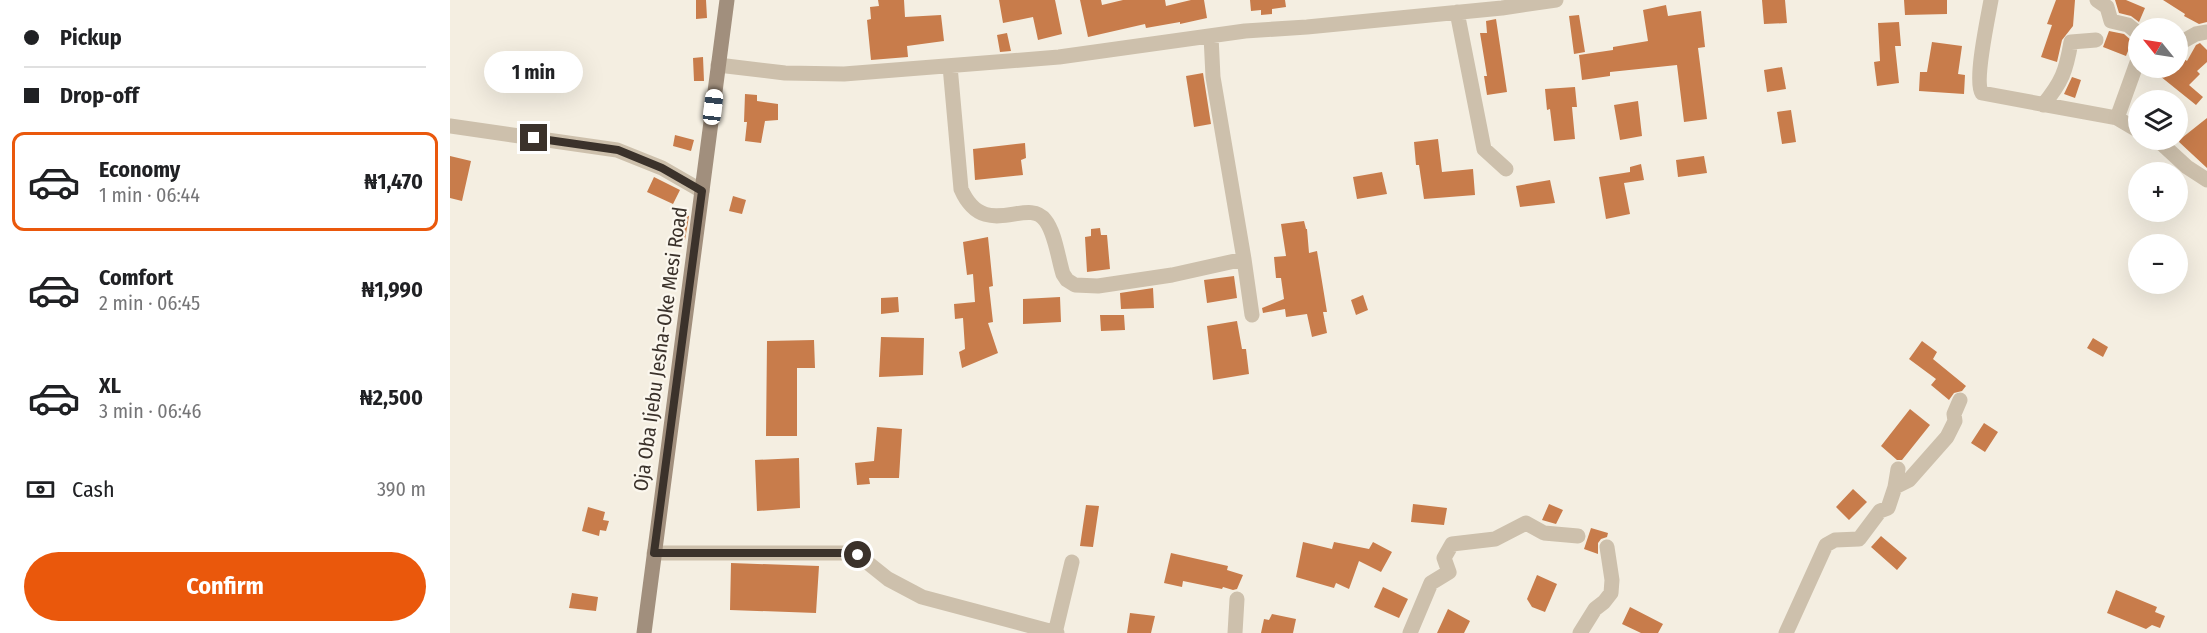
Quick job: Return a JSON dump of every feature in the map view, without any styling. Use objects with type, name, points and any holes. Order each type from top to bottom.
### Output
[{"type":"main road","name":"Oja Oba Ijebu Jesha-Oke Mesi Road","points":[[644,633],[726,0]]},
{"type":"street","points":[[718,65],[785,73],[844,74],[950,66],[1059,57],[1211,36],[1556,0]]},
{"type":"street","points":[[1991,0],[1980,70],[1980,91],[1982,93],[2117,118],[2128,124]]},
{"type":"street","points":[[2097,0],[2107,7],[2110,21],[2128,25]]},
{"type":"street","points":[[1457,12],[1484,149],[1506,169]]},
{"type":"street","points":[[2188,38],[2196,34],[2207,33]]},
{"type":"street","points":[[1211,36],[1213,77],[1252,315]]},
{"type":"street","points":[[2043,105],[2059,85],[2068,60],[2071,42],[2096,40]]},
{"type":"street","points":[[950,66],[961,189],[966,202],[984,215],[1034,213],[1041,216],[1052,232],[1063,274],[1067,280],[1076,285],[1098,286],[1172,275],[1244,260]]},
{"type":"street","points":[[2117,118],[2131,78]]},
{"type":"street","points":[[450,126],[618,150],[662,168],[702,191]]},
{"type":"street","points":[[2167,150],[2207,180]]},
{"type":"street","points":[[1895,487],[1909,480],[1947,437],[1955,421],[1954,414],[1960,400]]},
{"type":"street","points":[[1786,633],[1826,545],[1835,540],[1859,539],[1880,511],[1888,508],[1898,468]]},
{"type":"street","points":[[1410,633],[1431,584],[1449,572],[1444,558],[1452,544],[1495,538],[1526,523],[1544,533],[1578,536]]},
{"type":"street","points":[[1580,633],[1595,609],[1611,594],[1612,580],[1606,547]]},
{"type":"street","points":[[654,553],[851,553],[858,555],[888,579],[922,597],[1056,633],[1072,562]]},
{"type":"street","points":[[1235,633],[1237,599]]},
{"type":"building","points":[[696,0],[706,0],[707,18],[696,19]]},
{"type":"building","points":[[878,0],[904,0],[905,17],[941,15],[944,41],[907,46],[908,57],[871,60],[867,20],[871,19],[870,7],[879,6]]},
{"type":"building","points":[[999,0],[1055,0],[1062,34],[1038,40],[1033,17],[1003,23]]},
{"type":"building","points":[[1080,0],[1101,0],[1102,5],[1123,0],[1165,0],[1166,6],[1191,0],[1204,0],[1207,18],[1146,28],[1145,24],[1088,37]]},
{"type":"building","points":[[1250,0],[1285,0],[1286,7],[1272,9],[1272,14],[1261,15],[1261,10],[1251,11]]},
{"type":"building","points":[[1762,0],[1785,0],[1787,23],[1764,24]]},
{"type":"building","points":[[1904,0],[1947,0],[1947,14],[1905,15]]},
{"type":"building","points":[[2056,0],[2075,0],[2073,26],[2062,40],[2057,62],[2041,57],[2052,25],[2047,24]]},
{"type":"building","points":[[2115,0],[2126,0],[2145,8],[2141,18],[2119,13]]},
{"type":"building","points":[[2163,0],[2207,0],[2207,22],[2199,24],[2184,16],[2185,14]]},
{"type":"building","points":[[1666,5],[1668,16],[1701,11],[1705,47],[1698,48],[1707,119],[1684,122],[1677,65],[1610,72],[1610,76],[1582,80],[1579,55],[1613,50],[1613,47],[1648,41],[1643,10]]},
{"type":"building","points":[[1579,15],[1585,52],[1574,54],[1569,16]]},
{"type":"building","points":[[1496,19],[1507,92],[1487,95],[1484,76],[1487,76],[1480,33],[1487,33],[1486,21]]},
{"type":"building","points":[[1899,22],[1901,46],[1895,46],[1899,83],[1877,86],[1874,62],[1880,61],[1878,23]]},
{"type":"building","points":[[2109,31],[2124,34],[2128,38],[2126,56],[2103,47]]},
{"type":"building","points":[[1007,33],[1011,51],[1000,52],[997,35]]},
{"type":"building","points":[[1932,42],[1962,46],[1958,74],[1965,75],[1964,94],[1919,91],[1920,72],[1927,72]]},
{"type":"building","points":[[2200,43],[2207,50],[2207,62],[2197,71],[2200,74],[2189,85],[2203,97],[2196,105],[2188,99],[2188,90],[2177,90],[2162,78],[2188,78],[2188,59],[2196,45]]},
{"type":"building","points":[[703,57],[704,81],[694,81],[693,58]]},
{"type":"building","points":[[1782,67],[1786,89],[1767,92],[1764,70]]},
{"type":"building","points":[[1203,73],[1211,124],[1194,127],[1186,76]]},
{"type":"building","points":[[2072,77],[2081,80],[2075,98],[2064,94]]},
{"type":"building","points":[[1575,87],[1577,107],[1572,107],[1575,139],[1554,141],[1545,89]]},
{"type":"building","points":[[745,94],[757,95],[757,101],[778,104],[778,120],[765,121],[761,143],[745,141],[747,122],[744,122]]},
{"type":"building","points":[[1638,101],[1642,136],[1620,140],[1614,105]]},
{"type":"building","points":[[1791,110],[1796,142],[1782,144],[1777,112]]},
{"type":"building","points":[[2207,118],[2207,168],[2188,150],[2188,133]]},
{"type":"building","points":[[675,135],[694,140],[691,151],[673,146]]},
{"type":"building","points":[[1438,139],[1442,172],[1473,169],[1475,195],[1424,199],[1419,165],[1416,165],[1414,142]]},
{"type":"building","points":[[1025,143],[1026,158],[1021,160],[1023,175],[975,180],[973,149]]},
{"type":"building","points":[[450,156],[471,161],[462,201],[450,198]]},
{"type":"building","points":[[1704,156],[1707,173],[1678,177],[1676,160]]},
{"type":"building","points":[[1641,164],[1644,180],[1624,183],[1630,214],[1606,219],[1599,177],[1630,172],[1630,167]]},
{"type":"building","points":[[1382,172],[1387,194],[1357,199],[1353,177]]},
{"type":"building","points":[[654,177],[680,190],[673,204],[647,192]]},
{"type":"building","points":[[1550,180],[1555,203],[1520,207],[1516,186]]},
{"type":"building","points":[[733,196],[746,200],[742,214],[729,211]]},
{"type":"building","points":[[679,215],[689,216],[685,240],[675,238]]},
{"type":"building","points":[[1304,221],[1309,253],[1317,251],[1327,312],[1323,312],[1327,333],[1312,337],[1307,314],[1286,317],[1285,309],[1263,313],[1262,308],[1284,299],[1281,278],[1276,278],[1274,257],[1286,256],[1281,224]]},
{"type":"building","points":[[1100,228],[1101,235],[1107,235],[1110,269],[1087,272],[1085,237],[1091,236],[1091,229]]},
{"type":"building","points":[[988,237],[993,286],[989,287],[993,322],[988,323],[998,353],[962,368],[959,352],[965,349],[963,318],[955,319],[954,304],[975,302],[973,274],[967,275],[963,242]]},
{"type":"building","points":[[1234,276],[1237,298],[1207,303],[1204,280]]},
{"type":"building","points":[[1153,288],[1154,308],[1121,309],[1120,293]]},
{"type":"building","points":[[1363,295],[1368,310],[1356,315],[1351,300]]},
{"type":"building","points":[[898,297],[899,312],[881,314],[881,298]]},
{"type":"building","points":[[1060,297],[1061,322],[1023,324],[1023,299]]},
{"type":"building","points":[[1100,315],[1124,315],[1125,330],[1101,331]]},
{"type":"building","points":[[1237,321],[1242,349],[1246,349],[1249,374],[1213,380],[1207,326]]},
{"type":"building","points":[[881,337],[924,338],[923,375],[879,377]]},
{"type":"building","points":[[2093,338],[2108,347],[2103,357],[2087,348]]},
{"type":"building","points":[[814,340],[815,368],[797,368],[797,436],[766,436],[767,341]]},
{"type":"building","points":[[1922,341],[1937,352],[1933,359],[1966,386],[1962,391],[1954,393],[1949,400],[1931,385],[1936,379],[1909,359]]},
{"type":"building","points":[[1910,409],[1930,425],[1902,460],[1897,460],[1881,446]]},
{"type":"building","points":[[1984,423],[1998,432],[1985,452],[1971,443]]},
{"type":"building","points":[[877,427],[902,429],[899,478],[869,478],[870,484],[857,485],[855,463],[874,461]]},
{"type":"building","points":[[799,458],[800,508],[757,511],[755,460]]},
{"type":"building","points":[[1853,489],[1867,502],[1849,520],[1836,507]]},
{"type":"building","points":[[1413,504],[1447,508],[1444,525],[1411,522]]},
{"type":"building","points":[[1549,504],[1563,510],[1556,524],[1542,520]]},
{"type":"building","points":[[1086,505],[1099,506],[1093,547],[1080,546]]},
{"type":"building","points":[[588,507],[605,512],[603,520],[609,521],[606,531],[600,530],[599,536],[582,531]]},
{"type":"building","points":[[1591,528],[1608,533],[1607,537],[1598,543],[1598,554],[1584,549]]},
{"type":"building","points":[[1881,536],[1907,558],[1897,570],[1871,547]]},
{"type":"building","points":[[1303,542],[1332,549],[1334,542],[1369,549],[1373,542],[1392,552],[1381,572],[1359,561],[1349,589],[1336,583],[1334,588],[1296,577]]},
{"type":"building","points":[[1171,553],[1228,566],[1227,570],[1243,575],[1237,589],[1233,590],[1183,581],[1182,587],[1164,583]]},
{"type":"building","points":[[731,563],[819,566],[816,613],[730,610]]},
{"type":"building","points":[[1537,575],[1557,584],[1545,612],[1532,607],[1527,599]]},
{"type":"building","points":[[1383,587],[1408,599],[1399,618],[1374,607]]},
{"type":"building","points":[[2116,590],[2157,607],[2155,612],[2165,616],[2160,628],[2152,625],[2146,629],[2107,613]]},
{"type":"building","points":[[572,593],[598,597],[596,611],[569,608]]},
{"type":"building","points":[[1630,607],[1663,624],[1658,633],[1641,633],[1622,624]]},
{"type":"building","points":[[1448,609],[1470,621],[1464,633],[1437,633]]},
{"type":"building","points":[[1130,613],[1155,616],[1151,633],[1127,633]]},
{"type":"building","points":[[1272,614],[1296,619],[1293,633],[1261,633],[1264,619],[1269,620]]},
{"type":"route","points":[[534,138],[618,150],[662,168],[702,191],[654,553],[851,553],[858,555]]}]
